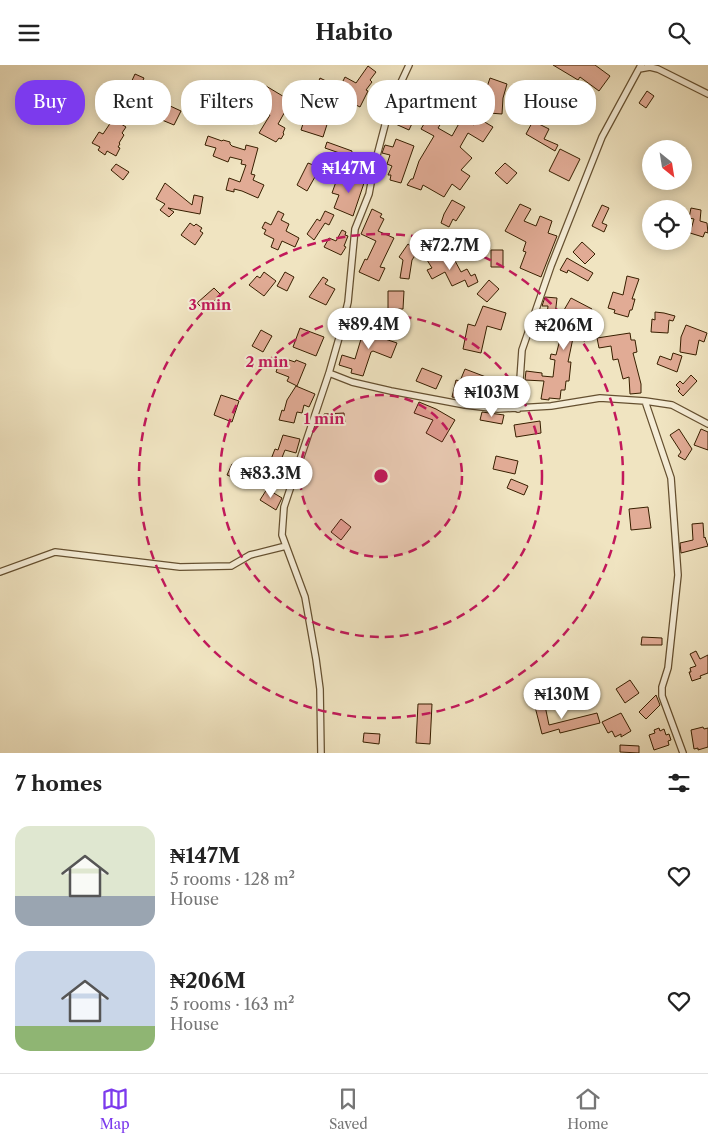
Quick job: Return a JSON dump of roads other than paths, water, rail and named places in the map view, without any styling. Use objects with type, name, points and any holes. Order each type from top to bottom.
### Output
[{"type":"street","points":[[321,753],[320,689],[310,619],[305,597],[282,535],[284,507],[329,373],[348,302],[355,229],[369,194],[390,107],[409,65]]},
{"type":"street","points":[[518,409],[522,350],[551,266],[602,137],[640,67],[658,69],[708,94]]},
{"type":"street","points":[[329,373],[352,382],[390,391],[498,409],[566,404],[600,398],[645,401],[672,405],[708,424]]},
{"type":"street","points":[[645,401],[671,478],[678,575],[668,668],[662,687],[662,695],[683,753]]},
{"type":"street","points":[[0,572],[55,552],[180,567],[231,566],[250,555],[286,546]]}]
